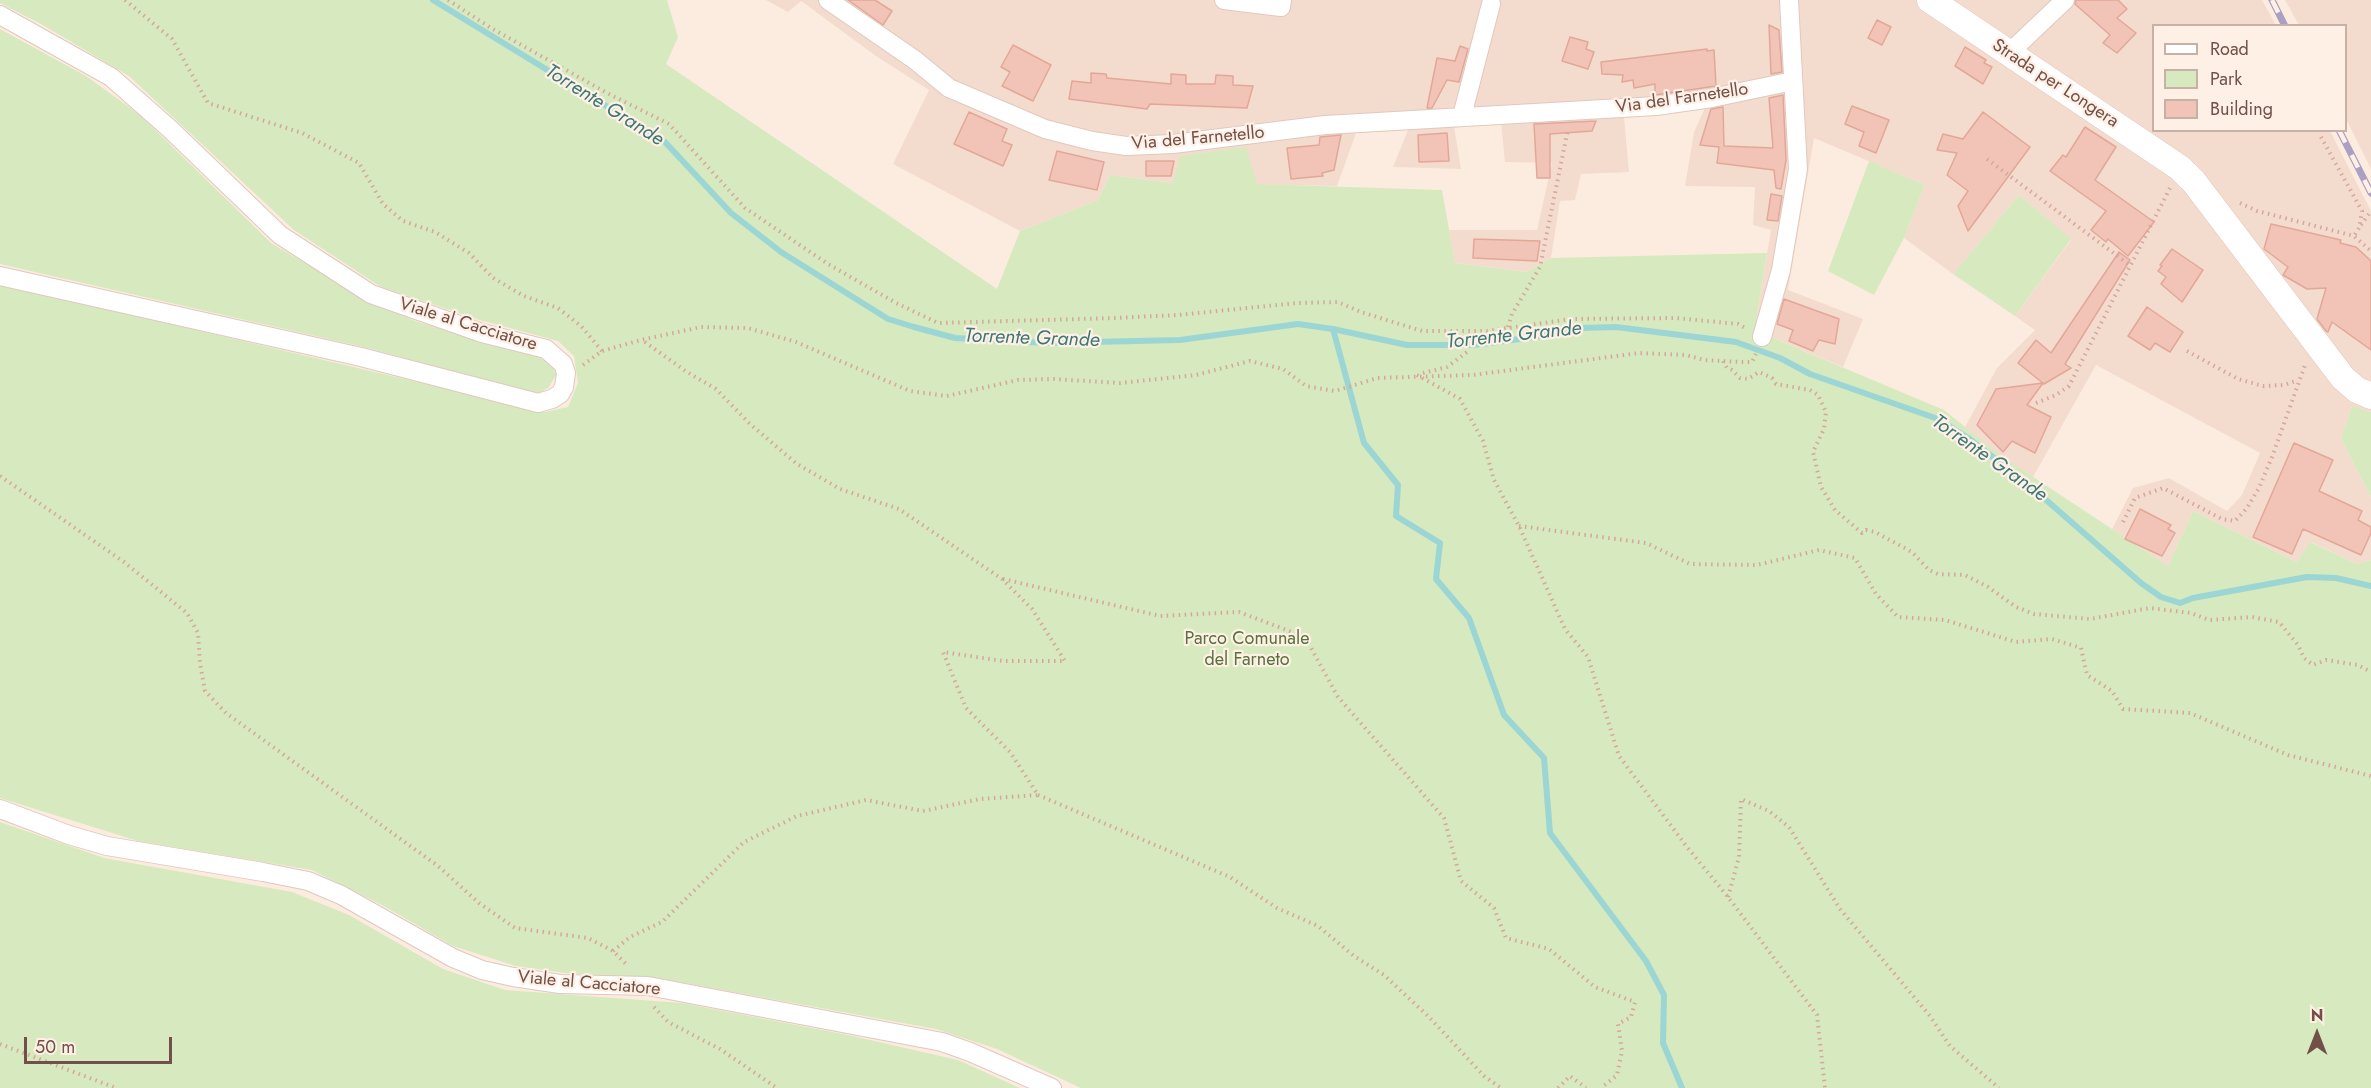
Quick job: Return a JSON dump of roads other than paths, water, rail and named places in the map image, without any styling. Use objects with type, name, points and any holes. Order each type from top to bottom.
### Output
[{"type":"street","name":"Via del Farnetello","points":[[828,0],[915,60],[949,88],[1045,129],[1092,141],[1126,146],[1173,144],[1325,125],[1667,104],[1712,98],[1793,81]]},
{"type":"street","points":[[1224,0],[1281,7],[1282,0]]},
{"type":"street","points":[[1762,337],[1781,270],[1798,169],[1789,0]]},
{"type":"street","name":"Strada per Longera","points":[[1930,0],[2180,168],[2194,182],[2343,378],[2357,390],[2371,396]]},
{"type":"street","points":[[2008,54],[2065,0]]},
{"type":"street","points":[[1462,116],[1491,4]]},
{"type":"street","name":"Viale al Cacciatore","points":[[0,15],[111,77],[170,129],[280,235],[371,294],[482,333],[546,349],[563,364],[566,374],[560,394],[538,403],[361,357],[0,276]]},
{"type":"street","name":"Viale al Cacciatore","points":[[0,809],[69,835],[107,846],[308,881],[340,895],[453,958],[482,970],[560,984],[648,986],[942,1042],[1052,1088]]},
{"type":"waterway","name":"Torrente Grande","points":[[433,0],[665,142],[731,213],[781,252],[888,319],[914,327],[955,338],[1047,343],[1180,340],[1298,324],[1407,345],[1473,345],[1581,328],[1616,327],[1736,342],[1780,358],[1810,374],[1938,419],[1968,438],[2029,485],[2141,583],[2161,597],[2180,603],[2193,598],[2307,577],[2336,578],[2371,586]]},
{"type":"waterway","points":[[1333,329],[1364,443],[1398,485],[1396,516],[1440,543],[1436,579],[1469,618],[1504,715],[1544,758],[1550,833],[1646,961],[1664,995],[1663,1043],[1682,1088]]},
{"type":"railway","points":[[2272,0],[2284,24]]},
{"type":"railway","points":[[2340,132],[2371,193]]},
{"type":"park label","name":"Parco Comunale del Farneto","points":[[1247,650]]}]
